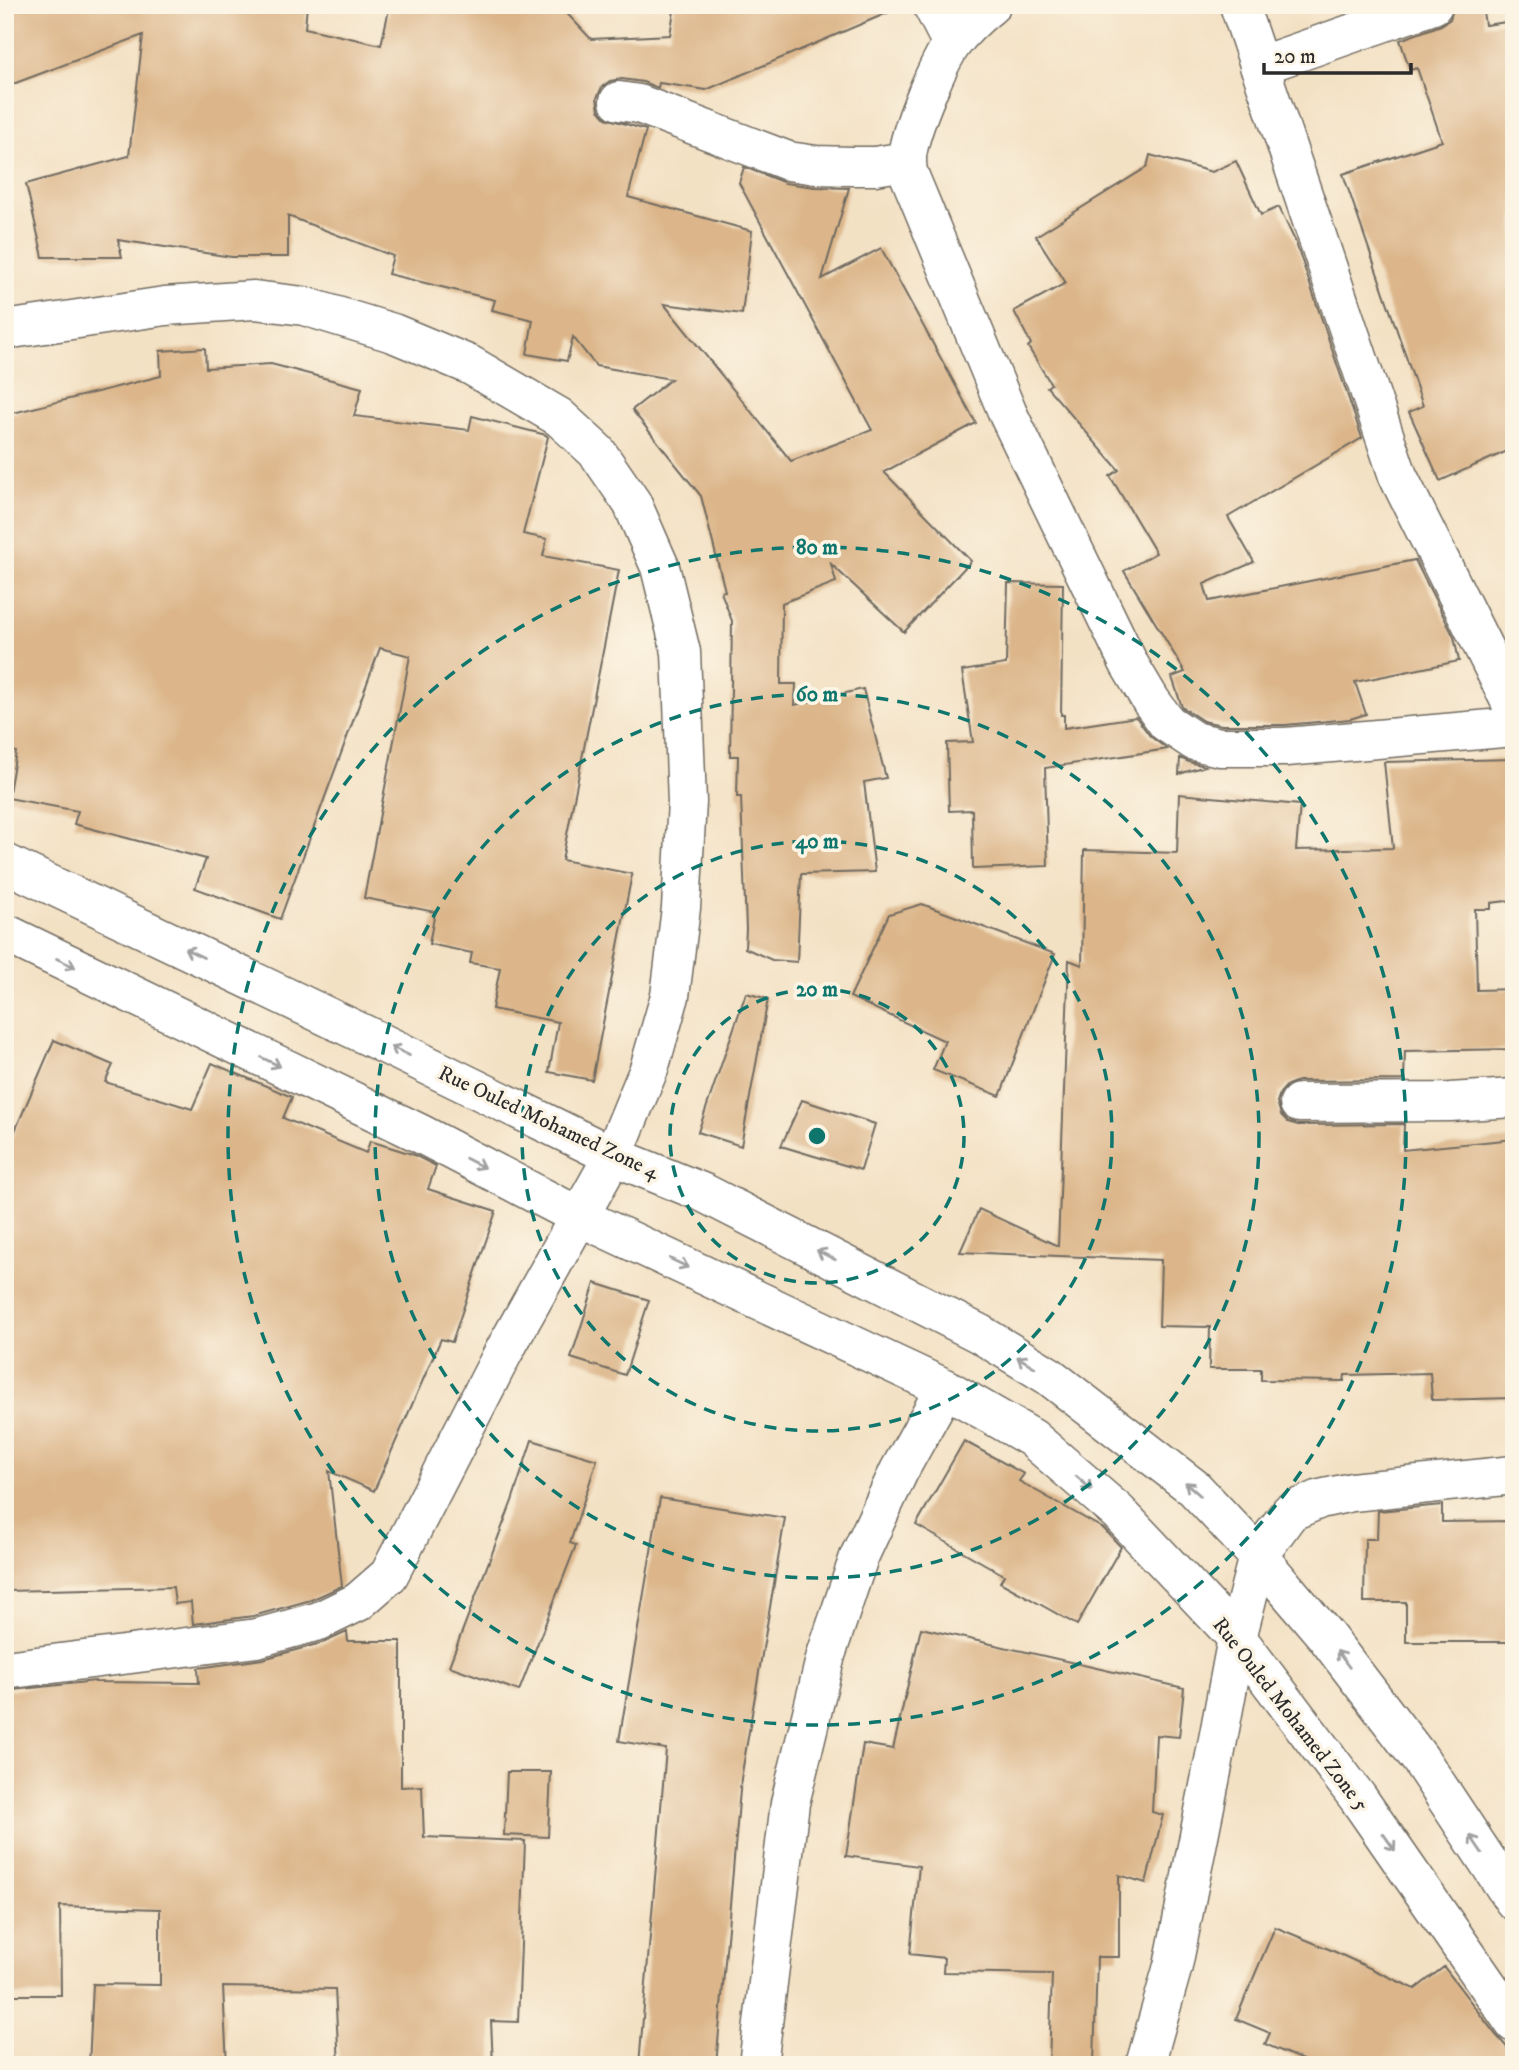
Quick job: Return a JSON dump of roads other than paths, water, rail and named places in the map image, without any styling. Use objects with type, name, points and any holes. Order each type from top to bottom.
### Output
[{"type":"street","points":[[932,5],[952,44]]},
{"type":"street","points":[[991,5],[970,22],[943,58],[908,150],[908,172],[1008,414],[1129,664],[1151,701],[1167,723],[1194,741],[1220,747],[1286,747],[1514,727]]},
{"type":"street","points":[[1239,5],[1398,476],[1514,709]]},
{"type":"street","points":[[1259,66],[1433,5]]},
{"type":"street","points":[[619,101],[639,104],[788,161],[816,165],[875,166],[906,161]]},
{"type":"street","points":[[5,330],[165,306],[254,300],[304,306],[393,333],[470,365],[559,417],[597,452],[632,503],[660,567],[681,652],[687,802],[681,908],[670,996],[649,1069],[613,1156],[503,1353],[389,1574],[358,1602],[319,1621],[257,1638],[5,1670]]},
{"type":"street","name":"Rue Ouled Mohamed Zone 4","points":[[5,863],[613,1156],[704,1193],[980,1334],[1049,1376],[1194,1488],[1258,1556]]},
{"type":"street","points":[[5,933],[419,1133],[580,1217],[945,1388],[899,1471],[859,1557],[826,1656],[790,1803],[758,2065]]},
{"type":"street","points":[[1298,1103],[1450,1102],[1514,1098]]},
{"type":"street","name":"Rue Ouled Mohamed Zone 5","points":[[945,1388],[1032,1438],[1118,1513],[1237,1638],[1358,1798],[1514,2023]]},
{"type":"street","points":[[1145,2065],[1173,1966],[1237,1638],[1258,1556],[1290,1513],[1320,1499],[1352,1492],[1514,1475]]},
{"type":"street","points":[[1258,1556],[1325,1635],[1420,1759],[1514,1901]]}]
